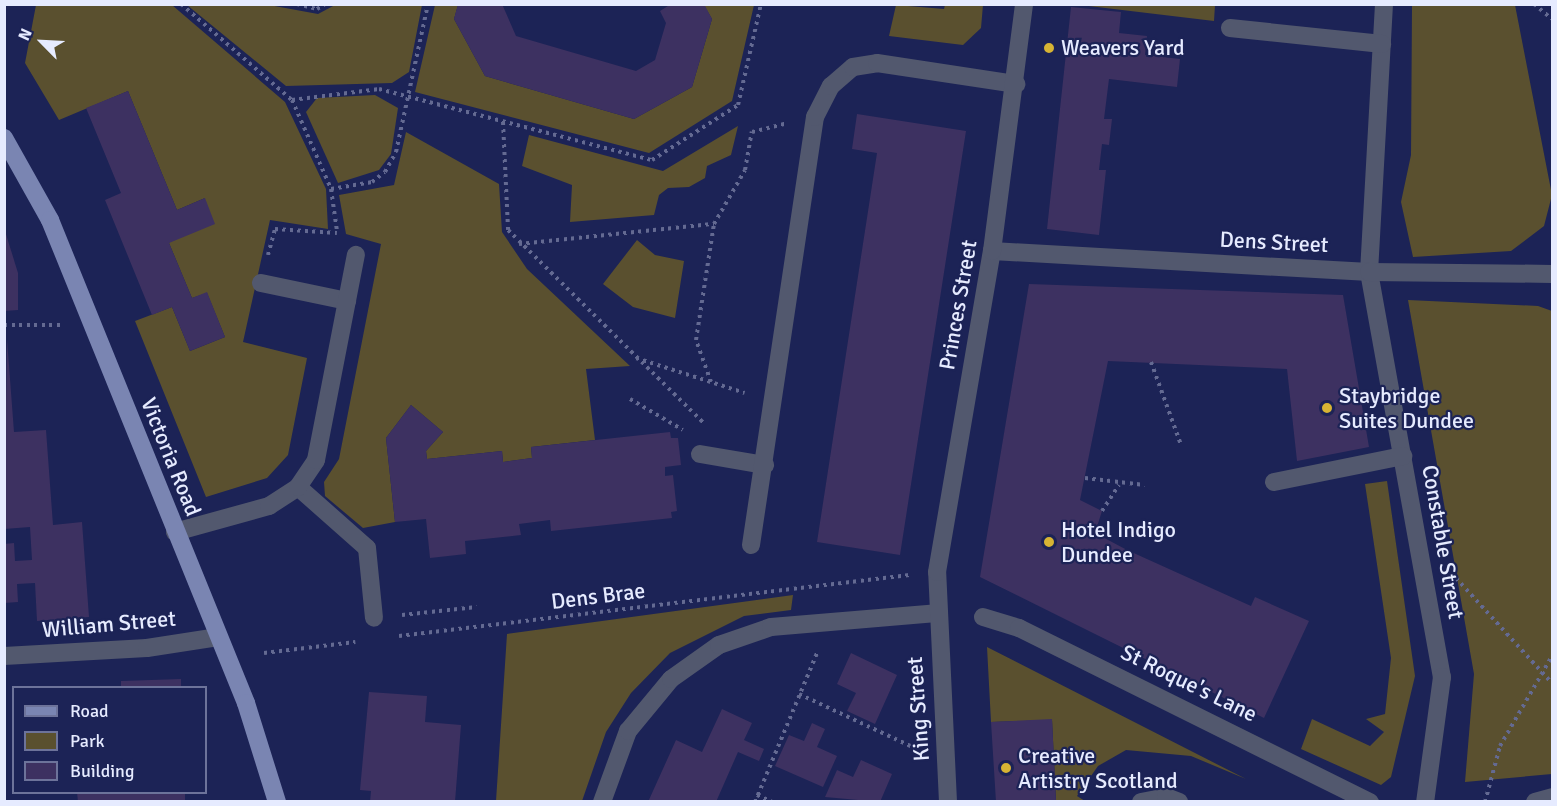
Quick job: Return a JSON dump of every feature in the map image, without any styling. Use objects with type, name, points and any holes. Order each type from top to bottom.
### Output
[{"type":"main road","name":"Victoria Road","points":[[4,138],[34,184],[218,637],[277,801]]},
{"type":"street","name":"Princes Street","points":[[936,613],[937,572],[992,252],[1016,84],[1024,4]]},
{"type":"street","name":"Constable Street","points":[[1384,4],[1370,272],[1442,677],[1425,801]]},
{"type":"street","points":[[1230,28],[1382,44]]},
{"type":"street","points":[[751,545],[775,403],[815,117],[831,86],[853,67],[877,63],[1016,84]]},
{"type":"street","name":"Dens Street","points":[[992,252],[1370,272],[1552,274]]},
{"type":"street","points":[[175,532],[269,506],[298,487],[316,460],[356,255]]},
{"type":"street","points":[[261,284],[347,302]]},
{"type":"street","points":[[700,454],[765,465]]},
{"type":"street","points":[[1275,482],[1403,456]]},
{"type":"street","points":[[298,487],[367,548],[374,618]]},
{"type":"street","points":[[602,801],[628,731],[670,679],[718,645],[771,627],[936,613]]},
{"type":"street","name":"King Street","points":[[936,613],[948,801]]},
{"type":"street","name":"St Roque's Lane","points":[[983,616],[1019,628],[1370,801]]},
{"type":"street","name":"William Street","points":[[4,656],[147,648],[218,637]]},
{"type":"street","points":[[1535,801],[1552,797]]},
{"type":"street","points":[[1141,801],[1179,801]]},
{"type":"path","points":[[181,4],[292,100],[331,189],[337,233],[356,255]]},
{"type":"path","points":[[297,4],[317,9],[324,4]]},
{"type":"path","points":[[331,189],[372,182],[385,172],[396,152],[428,4]]},
{"type":"path","points":[[292,100],[379,89],[407,99],[652,160],[738,105],[761,4]]},
{"type":"path","points":[[1534,4],[1552,19]]},
{"type":"path","points":[[711,382],[696,340],[714,224],[745,170],[752,132],[815,117]]},
{"type":"path","points":[[503,122],[508,230],[519,244],[632,357],[704,423],[700,454],[689,452],[682,426],[630,399]]},
{"type":"path","points":[[519,244],[714,224]]},
{"type":"path","points":[[261,284],[275,229],[337,233]]},
{"type":"path","points":[[4,325],[92,325]]},
{"type":"path","points":[[632,357],[775,403]]},
{"type":"path","points":[[1151,362],[1181,445]]},
{"type":"path","points":[[1085,478],[1119,485],[1145,485]]},
{"type":"path","points":[[1102,511],[1119,485]]},
{"type":"path","points":[[1419,540],[1544,669],[1552,683]]},
{"type":"path","name":"Dens Brae","points":[[386,638],[937,572]]},
{"type":"path","points":[[425,612],[477,607]]},
{"type":"path","points":[[755,801],[830,622]]},
{"type":"path","points":[[264,653],[363,641]]},
{"type":"path","points":[[1485,801],[1500,746],[1552,656]]},
{"type":"path","points":[[799,694],[946,762]]},
{"type":"path","points":[[757,795],[772,801]]},
{"type":"green space","points":[[1072,4],[1215,5],[1214,21]]},
{"type":"green space","points":[[36,5],[172,5],[285,102],[326,189],[328,229],[270,220],[243,342],[307,358],[288,455],[267,478],[206,497],[135,321],[172,307],[190,351],[225,337],[207,293],[192,298],[169,243],[205,198],[177,210],[128,91],[59,120],[25,63]]},
{"type":"green space","points":[[187,5],[269,5],[318,14],[335,5],[422,5],[409,72],[392,83],[286,86]]},
{"type":"green space","points":[[435,5],[458,5],[454,19],[485,76],[634,119],[692,87],[712,19],[704,5],[754,5],[732,101],[649,153],[415,92]]},
{"type":"green space","points":[[896,5],[944,9],[945,5],[983,5],[981,28],[963,45],[889,36]]},
{"type":"green space","points":[[1412,5],[1515,5],[1552,195],[1544,226],[1511,251],[1413,257],[1401,202],[1411,155]]},
{"type":"green space","points":[[375,95],[398,108],[391,154],[379,170],[338,183],[306,112],[317,98]]},
{"type":"green space","points":[[738,126],[731,155],[707,166],[705,178],[689,187],[668,188],[659,195],[654,215],[570,222],[572,185],[522,166],[529,135],[663,171]]},
{"type":"green space","points":[[406,132],[499,184],[502,232],[527,269],[630,366],[586,369],[595,440],[531,447],[532,458],[503,462],[502,451],[427,459],[426,451],[443,432],[411,405],[386,438],[395,522],[363,528],[325,496],[324,482],[339,459],[381,244],[346,234],[339,195],[394,185]]},
{"type":"green space","points":[[637,240],[655,255],[684,261],[675,318],[633,307],[603,284]]},
{"type":"green space","points":[[1408,300],[1538,306],[1552,311],[1552,774],[1465,782],[1474,674]]},
{"type":"green space","points":[[1387,481],[1415,676],[1391,777],[1381,785],[1301,749],[1312,719],[1370,746],[1384,732],[1366,719],[1385,714],[1391,658],[1365,484]]},
{"type":"green space","points":[[793,595],[791,610],[744,616],[670,653],[631,693],[606,732],[582,801],[496,801],[507,634]]},
{"type":"green space","points":[[987,647],[1246,779],[1191,756],[1126,750],[1098,766],[1077,796],[1085,801],[1056,801],[1052,720],[991,722]]},
{"type":"building","points":[[458,4],[502,4],[516,36],[636,71],[655,60],[666,23],[660,11],[671,4],[704,4],[712,19],[692,87],[634,119],[485,76],[454,19]]},
{"type":"building","points":[[1071,7],[1121,12],[1119,33],[1147,36],[1145,55],[1180,59],[1177,87],[1109,79],[1104,119],[1112,119],[1109,145],[1102,144],[1099,170],[1106,170],[1099,235],[1047,229]]},
{"type":"building","points":[[128,91],[177,210],[205,198],[215,224],[169,243],[192,298],[207,292],[225,337],[190,351],[172,307],[152,315],[105,200],[121,193],[86,108]]},
{"type":"building","points":[[857,114],[966,131],[900,555],[817,542],[877,153],[852,149]]},
{"type":"building","points":[[5,231],[18,273],[18,310],[4,311]]},
{"type":"building","points":[[1029,284],[1343,295],[1369,447],[1297,461],[1287,369],[1108,361],[1080,500],[1102,511],[1095,533],[1127,550],[1251,606],[1255,597],[1309,621],[1264,718],[980,577]]},
{"type":"building","points":[[7,339],[14,432],[46,430],[53,525],[82,522],[89,617],[37,621],[35,583],[17,584],[18,602],[4,603],[4,544],[14,543],[15,561],[32,560],[30,527],[4,529]]},
{"type":"building","points":[[411,405],[443,432],[426,451],[427,459],[502,451],[503,462],[532,458],[531,447],[670,432],[671,438],[678,438],[681,465],[665,467],[665,476],[673,475],[677,511],[671,512],[672,518],[551,531],[550,520],[519,524],[521,535],[465,541],[466,554],[430,558],[426,519],[395,522],[386,438]]},
{"type":"building","points":[[851,653],[897,675],[875,724],[847,711],[856,693],[837,684]]},
{"type":"building","points":[[181,679],[181,686],[121,686],[121,681]]},
{"type":"building","points":[[369,692],[427,696],[425,722],[461,725],[455,802],[370,802],[371,791],[360,790]]},
{"type":"building","points":[[722,709],[752,723],[744,740],[764,749],[759,761],[738,752],[716,802],[648,802],[676,740],[702,752]]},
{"type":"building","points":[[1052,719],[1056,802],[996,802],[991,722]]},
{"type":"building","points":[[812,723],[825,729],[817,747],[837,756],[823,787],[775,766],[789,735],[804,741]]},
{"type":"building","points":[[861,760],[892,774],[880,802],[825,797],[837,770],[853,777]]},
{"type":"building","points":[[77,794],[185,794],[185,801],[78,802]]},
{"type":"place","name":"Weavers Yard","points":[[1049,48]]},
{"type":"place","name":"Staybridge Suites Dundee","points":[[1327,408]]},
{"type":"place","name":"Hotel Indigo Dundee","points":[[1049,542]]},
{"type":"place","name":"Creative Artistry Scotland","points":[[1006,768]]}]
